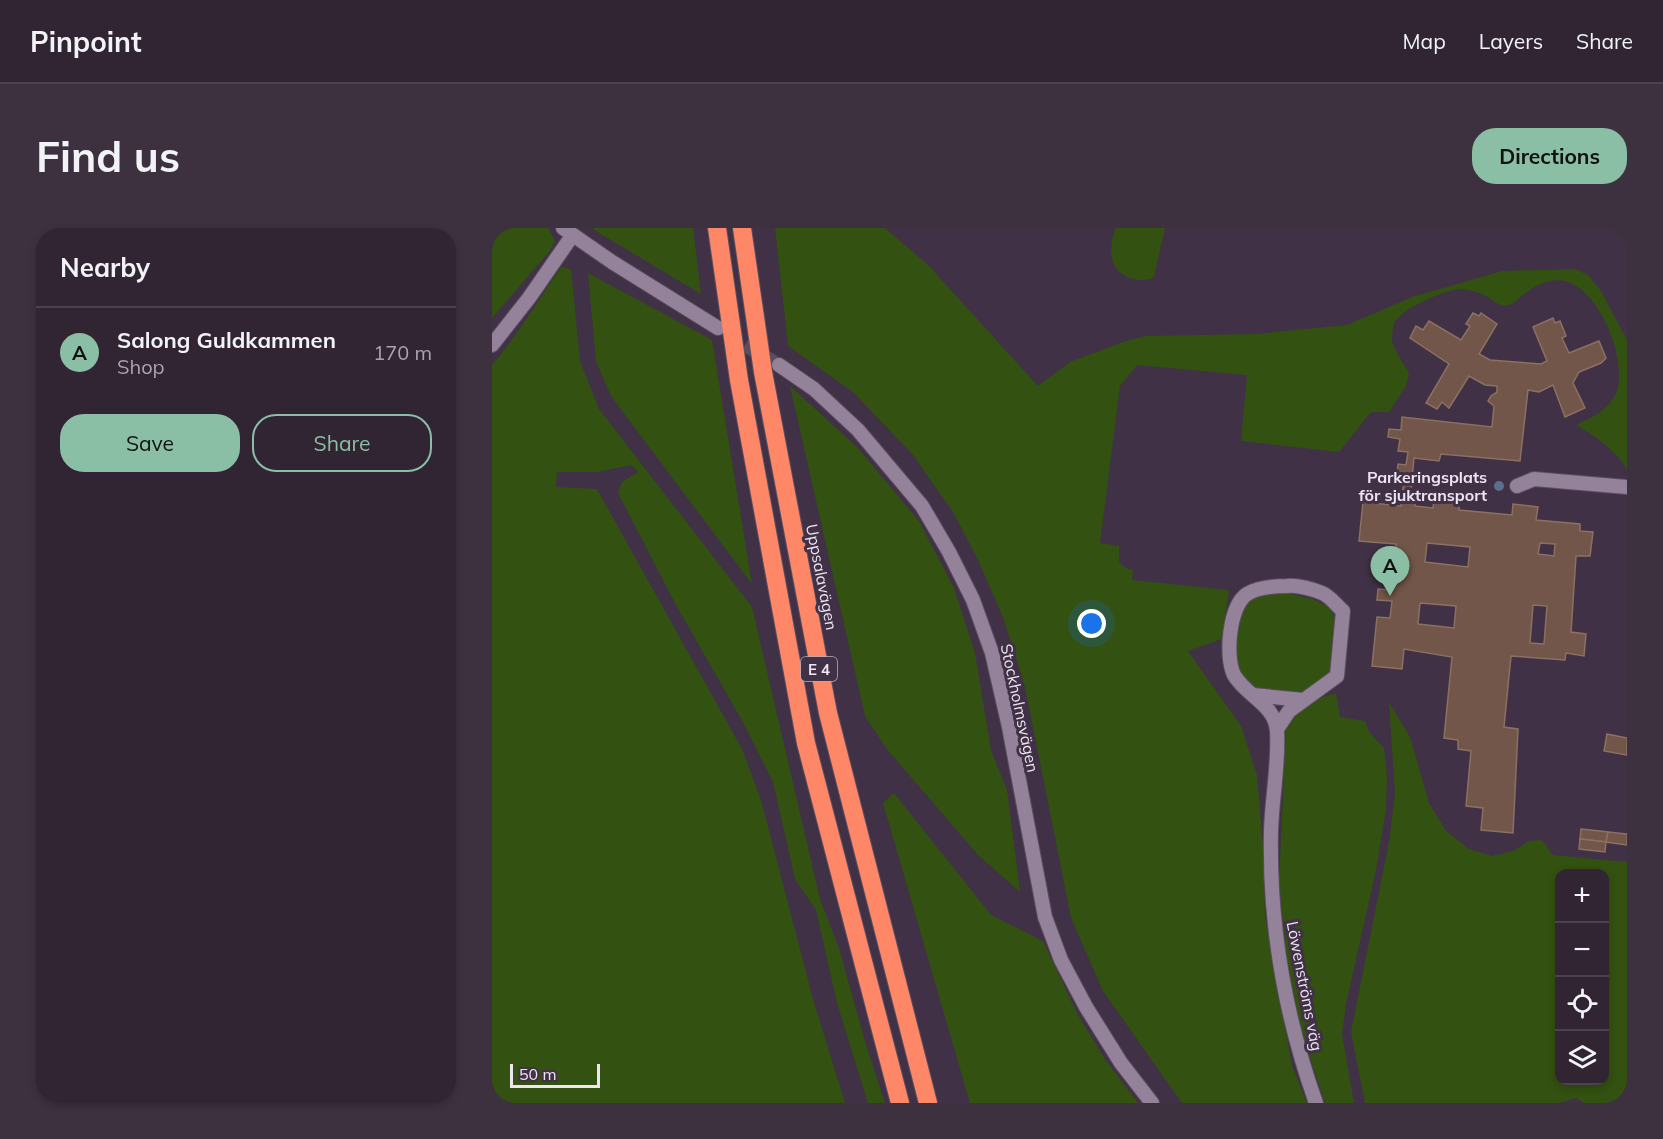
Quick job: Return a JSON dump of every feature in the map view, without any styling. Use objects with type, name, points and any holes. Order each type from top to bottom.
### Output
[{"type":"highway","name":"E 4","points":[[717,228],[739,380],[806,743],[900,1103]]},
{"type":"highway","name":"Uppsalavägen","points":[[742,228],[763,372],[828,713],[928,1103]]},
{"type":"street","points":[[492,345],[529,298],[567,232],[718,328]]},
{"type":"street","name":"Stockholmsvägen","points":[[779,365],[814,389],[858,430],[922,506],[954,562],[973,600],[992,653],[1009,727],[1045,917],[1061,960],[1086,1007],[1121,1063],[1152,1103]]},
{"type":"street","points":[[1517,486],[1534,479],[1627,487]]},
{"type":"street","points":[[1290,585],[1323,593],[1342,611],[1337,676],[1289,711],[1277,729],[1272,712],[1234,675],[1228,655],[1234,613],[1246,595],[1266,587],[1290,585]]},
{"type":"street","points":[[1253,695],[1303,700]]},
{"type":"street","name":"Löwenströms väg","points":[[1277,729],[1271,830],[1272,880],[1278,947],[1289,1008],[1305,1072],[1316,1103]]},
{"type":"green space","points":[[492,228],[548,228],[555,241],[549,252],[492,318]]},
{"type":"green space","points":[[593,228],[693,228],[701,294],[596,231]]},
{"type":"green space","points":[[775,228],[885,228],[929,266],[1038,386],[1070,362],[1145,336],[1256,334],[1347,325],[1412,297],[1502,271],[1575,269],[1588,275],[1601,291],[1627,340],[1627,469],[1604,444],[1576,425],[1600,412],[1614,398],[1619,377],[1618,361],[1608,327],[1589,297],[1578,287],[1559,280],[1542,284],[1508,305],[1501,305],[1482,294],[1462,289],[1436,296],[1406,311],[1394,323],[1392,341],[1409,373],[1406,386],[1389,412],[1371,412],[1339,452],[1241,441],[1247,375],[1137,365],[1120,386],[1100,543],[1119,546],[1119,562],[1133,570],[1132,580],[1229,590],[1222,639],[1188,651],[1241,726],[1257,775],[1264,858],[1265,916],[1292,1066],[1307,1103],[1182,1103],[1103,991],[1071,918],[1025,687],[1003,617],[978,560],[953,512],[913,455],[853,392],[788,346]]},
{"type":"green space","points":[[1116,228],[1165,228],[1154,277],[1136,280],[1117,269],[1111,250]]},
{"type":"green space","points":[[561,267],[571,269],[580,361],[599,409],[752,607],[820,899],[839,948],[885,1103],[868,1103],[837,1003],[816,910],[795,879],[773,782],[744,724],[676,605],[618,493],[622,482],[638,472],[631,465],[597,472],[557,472],[556,487],[597,489],[742,749],[761,800],[813,999],[845,1103],[492,1103],[492,365],[519,330]]},
{"type":"green space","points":[[588,273],[712,340],[752,584],[611,396],[596,361]]},
{"type":"green space","points":[[790,386],[858,448],[919,521],[954,588],[975,653],[991,750],[1007,790],[1020,892],[978,855],[886,748],[865,716]]},
{"type":"green space","points":[[1291,594],[1313,599],[1330,608],[1336,620],[1332,669],[1321,684],[1305,694],[1255,690],[1245,680],[1235,664],[1235,637],[1239,619],[1245,605],[1253,599],[1269,595]]},
{"type":"green space","points":[[1336,693],[1340,717],[1365,721],[1369,732],[1384,748],[1387,778],[1386,809],[1376,870],[1346,1004],[1342,1034],[1354,1103],[1325,1103],[1300,1027],[1286,954],[1279,880],[1286,730],[1296,715],[1306,706]]},
{"type":"green space","points":[[1389,702],[1410,737],[1429,803],[1446,831],[1469,849],[1492,856],[1513,851],[1529,841],[1542,840],[1553,855],[1627,862],[1627,1103],[1584,1103],[1576,1098],[1560,1103],[1365,1103],[1351,1032],[1389,842],[1395,794]]},
{"type":"green space","points":[[894,793],[991,915],[1043,941],[1078,1015],[1105,1059],[1138,1103],[970,1103],[883,803]]},
{"type":"building","points":[[1473,313],[1479,316],[1481,313],[1497,324],[1479,354],[1490,360],[1541,364],[1547,361],[1533,327],[1553,318],[1555,323],[1560,321],[1566,336],[1562,338],[1569,353],[1599,341],[1606,358],[1601,363],[1579,372],[1573,383],[1585,408],[1565,417],[1553,385],[1539,392],[1528,390],[1520,461],[1441,454],[1439,461],[1414,458],[1411,491],[1403,490],[1404,482],[1396,481],[1398,464],[1406,465],[1408,452],[1398,451],[1400,439],[1388,437],[1389,429],[1401,430],[1402,417],[1492,427],[1494,406],[1488,401],[1497,392],[1497,386],[1485,385],[1469,376],[1449,408],[1442,402],[1437,409],[1426,403],[1449,364],[1410,338],[1416,326],[1423,330],[1429,321],[1461,340],[1470,326],[1466,324]]},
{"type":"building","points":[[1403,490],[1416,491],[1415,506],[1433,508],[1435,493],[1460,496],[1459,510],[1512,515],[1513,504],[1538,507],[1536,520],[1580,524],[1580,531],[1593,532],[1590,556],[1576,556],[1571,632],[1586,634],[1584,656],[1566,653],[1565,660],[1511,656],[1504,727],[1518,729],[1513,833],[1481,830],[1483,808],[1466,806],[1471,751],[1458,749],[1458,740],[1444,738],[1452,657],[1404,649],[1402,669],[1372,666],[1377,617],[1390,618],[1392,601],[1377,600],[1378,589],[1392,590],[1394,573],[1379,571],[1380,560],[1394,561],[1396,544],[1359,541],[1363,502],[1401,506]],"holes":[[[1427,543],[1470,547],[1468,567],[1425,562]],[[1540,543],[1555,544],[1554,556],[1538,554]],[[1420,603],[1456,606],[1454,628],[1418,624]],[[1533,605],[1547,606],[1544,644],[1530,643]]]},
{"type":"building","points":[[1607,734],[1627,738],[1627,755],[1604,751]]},
{"type":"building","points":[[1581,829],[1608,832],[1606,842],[1580,839]]},
{"type":"building","points":[[1608,832],[1627,834],[1627,845],[1606,842]]},
{"type":"building","points":[[1580,839],[1606,842],[1605,852],[1579,849]]},
{"type":"tunnel","points":[[727,334],[779,365]]},
{"type":"place","name":"Parkeringsplats för sjuktransport","points":[[1499,486]]},
{"type":"place","name":"Salong Guldkammen","points":[[1390,596]]}]
